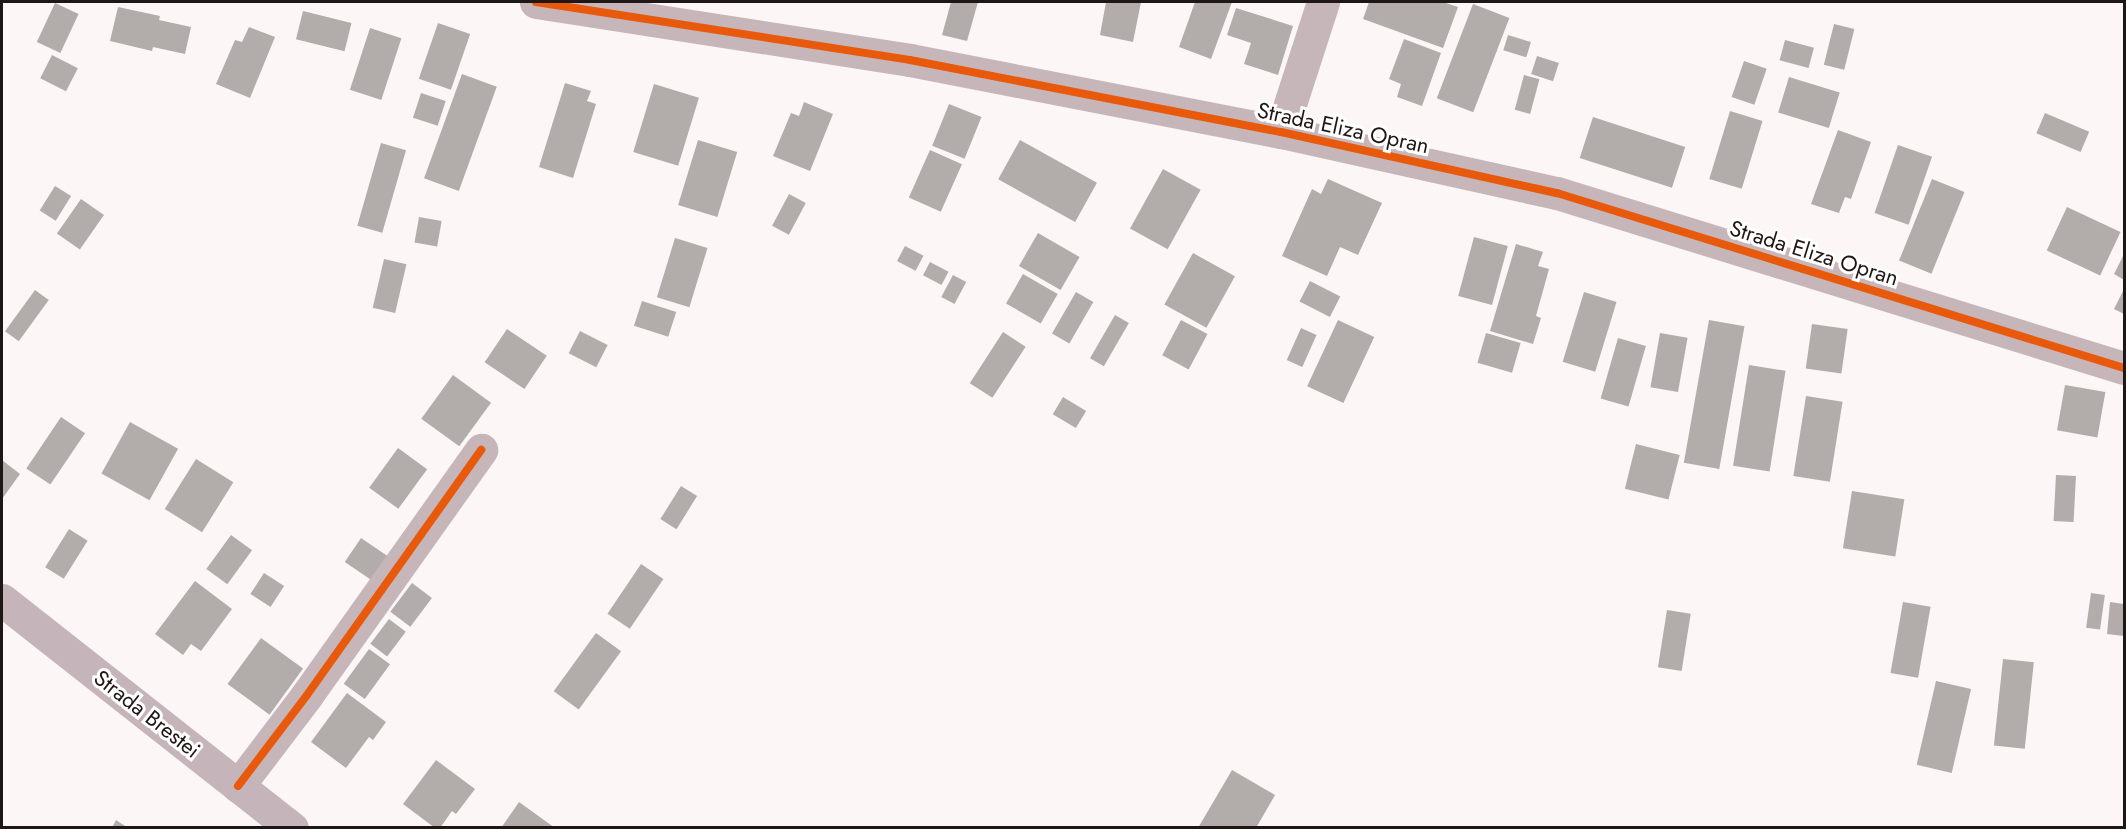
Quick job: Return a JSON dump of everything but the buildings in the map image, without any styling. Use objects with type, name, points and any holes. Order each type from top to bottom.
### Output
[{"type":"main road","name":"Strada Brestei","points":[[2,600],[292,828]]},
{"type":"street","name":"Strada Eliza Opran","points":[[536,2],[910,60],[1281,132],[1557,193],[2124,368]]},
{"type":"street","points":[[1281,132],[1323,2]]},
{"type":"street","points":[[238,786],[307,695],[481,450]]},
{"type":"cycle path","points":[[536,2],[910,60],[1281,132],[1557,193],[2124,368]]},
{"type":"cycle path","points":[[238,786],[307,695],[481,450]]}]
